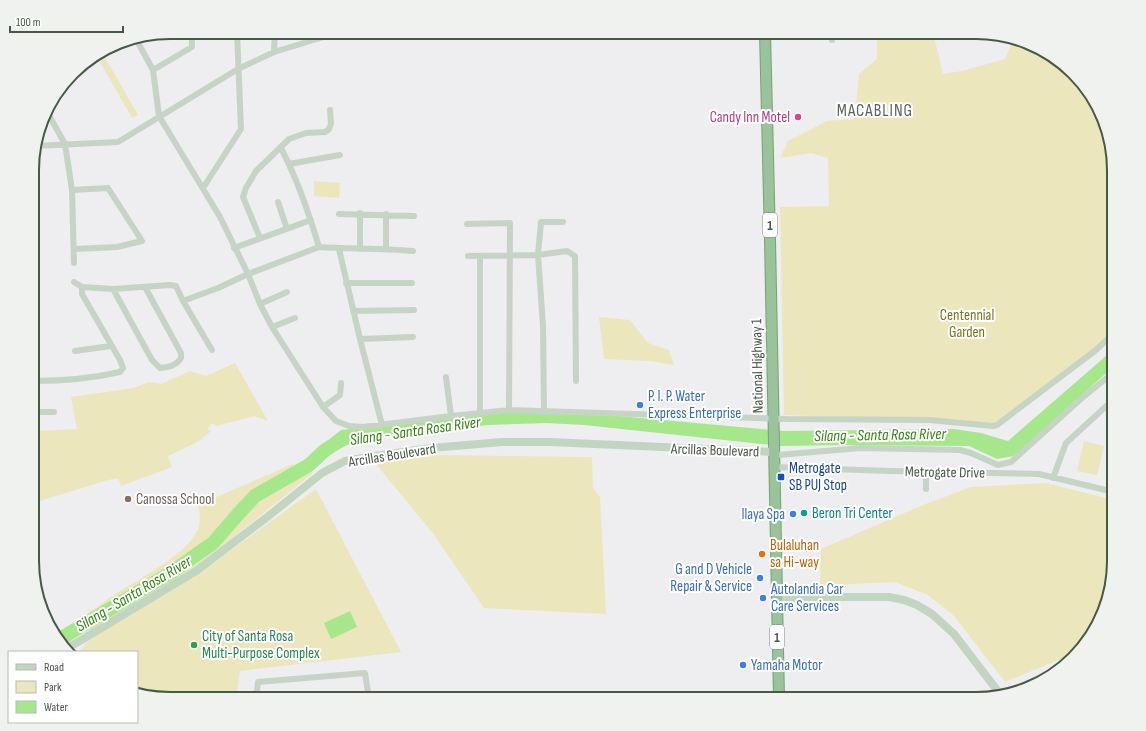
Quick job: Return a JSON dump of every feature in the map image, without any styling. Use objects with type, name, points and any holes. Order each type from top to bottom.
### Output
[{"type":"highway","name":"National Highway 1","points":[[765,39],[779,692]]},
{"type":"main road","name":"Arcillas Boulevard","points":[[70,646],[196,571],[261,522],[322,473],[345,462],[368,456],[430,448],[502,442],[549,442],[775,458]]},
{"type":"main road","points":[[776,599],[889,597],[904,600],[917,605],[932,614],[954,634],[997,690]]},
{"type":"street","points":[[153,70],[192,47],[192,39]]},
{"type":"street","points":[[203,188],[241,129],[237,39]]},
{"type":"street","points":[[274,52],[275,39]]},
{"type":"street","points":[[41,146],[118,142],[238,69],[274,52],[317,39]]},
{"type":"street","points":[[138,43],[153,70],[159,116],[220,217],[272,327],[322,406],[336,420],[349,426],[363,427],[509,410],[773,419],[929,420],[993,426],[1096,350],[1107,340]]},
{"type":"street","points":[[260,238],[243,197],[246,188],[256,172],[290,139],[306,133],[325,132],[329,129],[331,124],[330,110]]},
{"type":"street","points":[[50,117],[66,144],[72,190],[75,249],[74,263]]},
{"type":"street","points":[[281,148],[289,164],[311,220],[319,247]]},
{"type":"street","points":[[289,164],[340,155]]},
{"type":"street","points":[[72,190],[108,188],[142,241],[117,247],[75,249]]},
{"type":"street","points":[[278,202],[287,229]]},
{"type":"street","points":[[339,214],[360,213],[414,216]]},
{"type":"street","points":[[360,213],[360,250]]},
{"type":"street","points":[[386,214],[386,248]]},
{"type":"street","points":[[234,248],[311,220]]},
{"type":"street","points":[[544,412],[543,326],[538,255],[541,222],[563,222]]},
{"type":"street","points":[[466,224],[510,223],[509,410]]},
{"type":"street","points":[[184,301],[218,288],[248,274],[319,247],[360,250],[386,248],[413,251]]},
{"type":"street","points":[[339,249],[382,425]]},
{"type":"street","points":[[468,256],[538,255],[567,251],[575,256],[576,382]]},
{"type":"street","points":[[480,256],[480,413]]},
{"type":"street","points":[[74,282],[82,287],[113,289],[170,285],[176,286],[212,350]]},
{"type":"street","points":[[346,282],[412,283]]},
{"type":"street","points":[[39,381],[69,381],[98,377],[120,372],[123,368],[120,360],[82,294],[82,287]]},
{"type":"street","points":[[113,289],[152,360],[160,368],[168,367],[178,363],[181,358],[181,353],[145,287]]},
{"type":"street","points":[[260,304],[287,292]]},
{"type":"street","points":[[353,311],[414,310]]},
{"type":"street","points":[[272,327],[295,318]]},
{"type":"street","points":[[360,339],[413,337]]},
{"type":"street","points":[[74,351],[111,346]]},
{"type":"street","points":[[446,377],[451,416]]},
{"type":"street","points":[[775,458],[860,448],[960,450],[971,453],[998,465],[1005,464],[1011,462],[1020,455],[1053,423],[1107,378]]},
{"type":"street","points":[[322,406],[340,395],[341,383]]},
{"type":"street","points":[[1053,478],[1066,443],[1107,405]]},
{"type":"street","points":[[39,412],[54,412]]},
{"type":"street","name":"Metrogate Drive","points":[[775,458],[926,472],[1039,474],[1107,490]]},
{"type":"street","points":[[926,472],[926,489]]},
{"type":"street","points":[[257,692],[258,682],[365,673],[368,692]]},
{"type":"green space","name":"Centennial Garden","points":[[877,39],[935,39],[943,74],[962,71],[1005,59],[1011,44],[1018,46],[1034,52],[1049,61],[1063,71],[1075,83],[1090,104],[1100,128],[1107,161],[1107,339],[995,423],[784,415],[780,207],[829,206],[828,158],[811,153],[780,158],[788,141],[827,121],[855,119],[859,74],[877,59]]},
{"type":"green space","points":[[105,56],[138,115],[132,118],[99,60]]},
{"type":"green space","points":[[314,181],[340,183],[339,198],[314,196]]},
{"type":"green space","points":[[599,317],[630,320],[648,343],[669,350],[674,365],[650,361],[604,359]]},
{"type":"green space","points":[[235,363],[268,421],[254,416],[216,426],[212,423],[207,429],[211,431],[199,441],[168,456],[172,467],[121,486],[118,478],[39,501],[39,431],[77,429],[71,397],[134,388],[149,382],[161,384],[190,371],[206,376]]},
{"type":"green space","points":[[1084,441],[1104,446],[1097,475],[1077,471]]},
{"type":"green space","points":[[433,455],[592,457],[593,488],[600,497],[606,614],[484,608],[432,532],[376,464]]},
{"type":"green space","points":[[293,464],[295,472],[309,465],[313,473],[219,549],[185,574],[91,631],[79,620],[112,596],[162,565],[184,547],[193,538],[200,523],[198,505]]},
{"type":"green space","points":[[1046,483],[1107,498],[1107,570],[1100,603],[1094,619],[1075,648],[1066,657],[1005,682],[954,616],[928,595],[895,582],[851,584],[820,589],[821,549],[923,505],[971,487]]},
{"type":"green space","points":[[316,489],[401,652],[240,671],[237,692],[170,692],[138,688],[138,651],[80,651],[89,640],[192,578]]},
{"type":"water","points":[[1107,355],[1107,372],[1014,456],[997,459],[969,446],[781,446],[584,425],[547,423],[489,425],[423,431],[405,431],[366,438],[347,445],[329,455],[320,464],[312,453],[341,430],[502,413],[586,413],[784,431],[954,429],[981,433],[1008,441]]},
{"type":"water","points":[[350,611],[357,627],[331,639],[324,623]]},
{"type":"waterway","name":"Silang - Santa Rosa River","points":[[63,637],[172,572],[213,543],[255,496],[309,465],[330,447]]},
{"type":"place","name":"Candy Inn Motel","points":[[798,117]]},
{"type":"place","name":"P. I. P. Water Express Enterprise","points":[[640,405]]},
{"type":"place","name":"Metrogate SB PUJ Stop","points":[[781,477]]},
{"type":"place","name":"Canossa School","points":[[128,499]]},
{"type":"place","name":"Beron Tri Center","points":[[804,513]]},
{"type":"place","name":"Ilaya Spa","points":[[793,514]]},
{"type":"place","name":"Bulaluhan sa Hi-way","points":[[762,554]]},
{"type":"place","name":"G and D Vehicle Repair & Service","points":[[760,578]]},
{"type":"place","name":"Autolandia Car Care Services","points":[[763,598]]},
{"type":"place","name":"City of Santa Rosa Multi-Purpose Complex","points":[[194,645]]},
{"type":"place","name":"Yamaha Motor","points":[[743,665]]},
{"type":"district","name":"MACABLING","points":[[875,110]]}]
